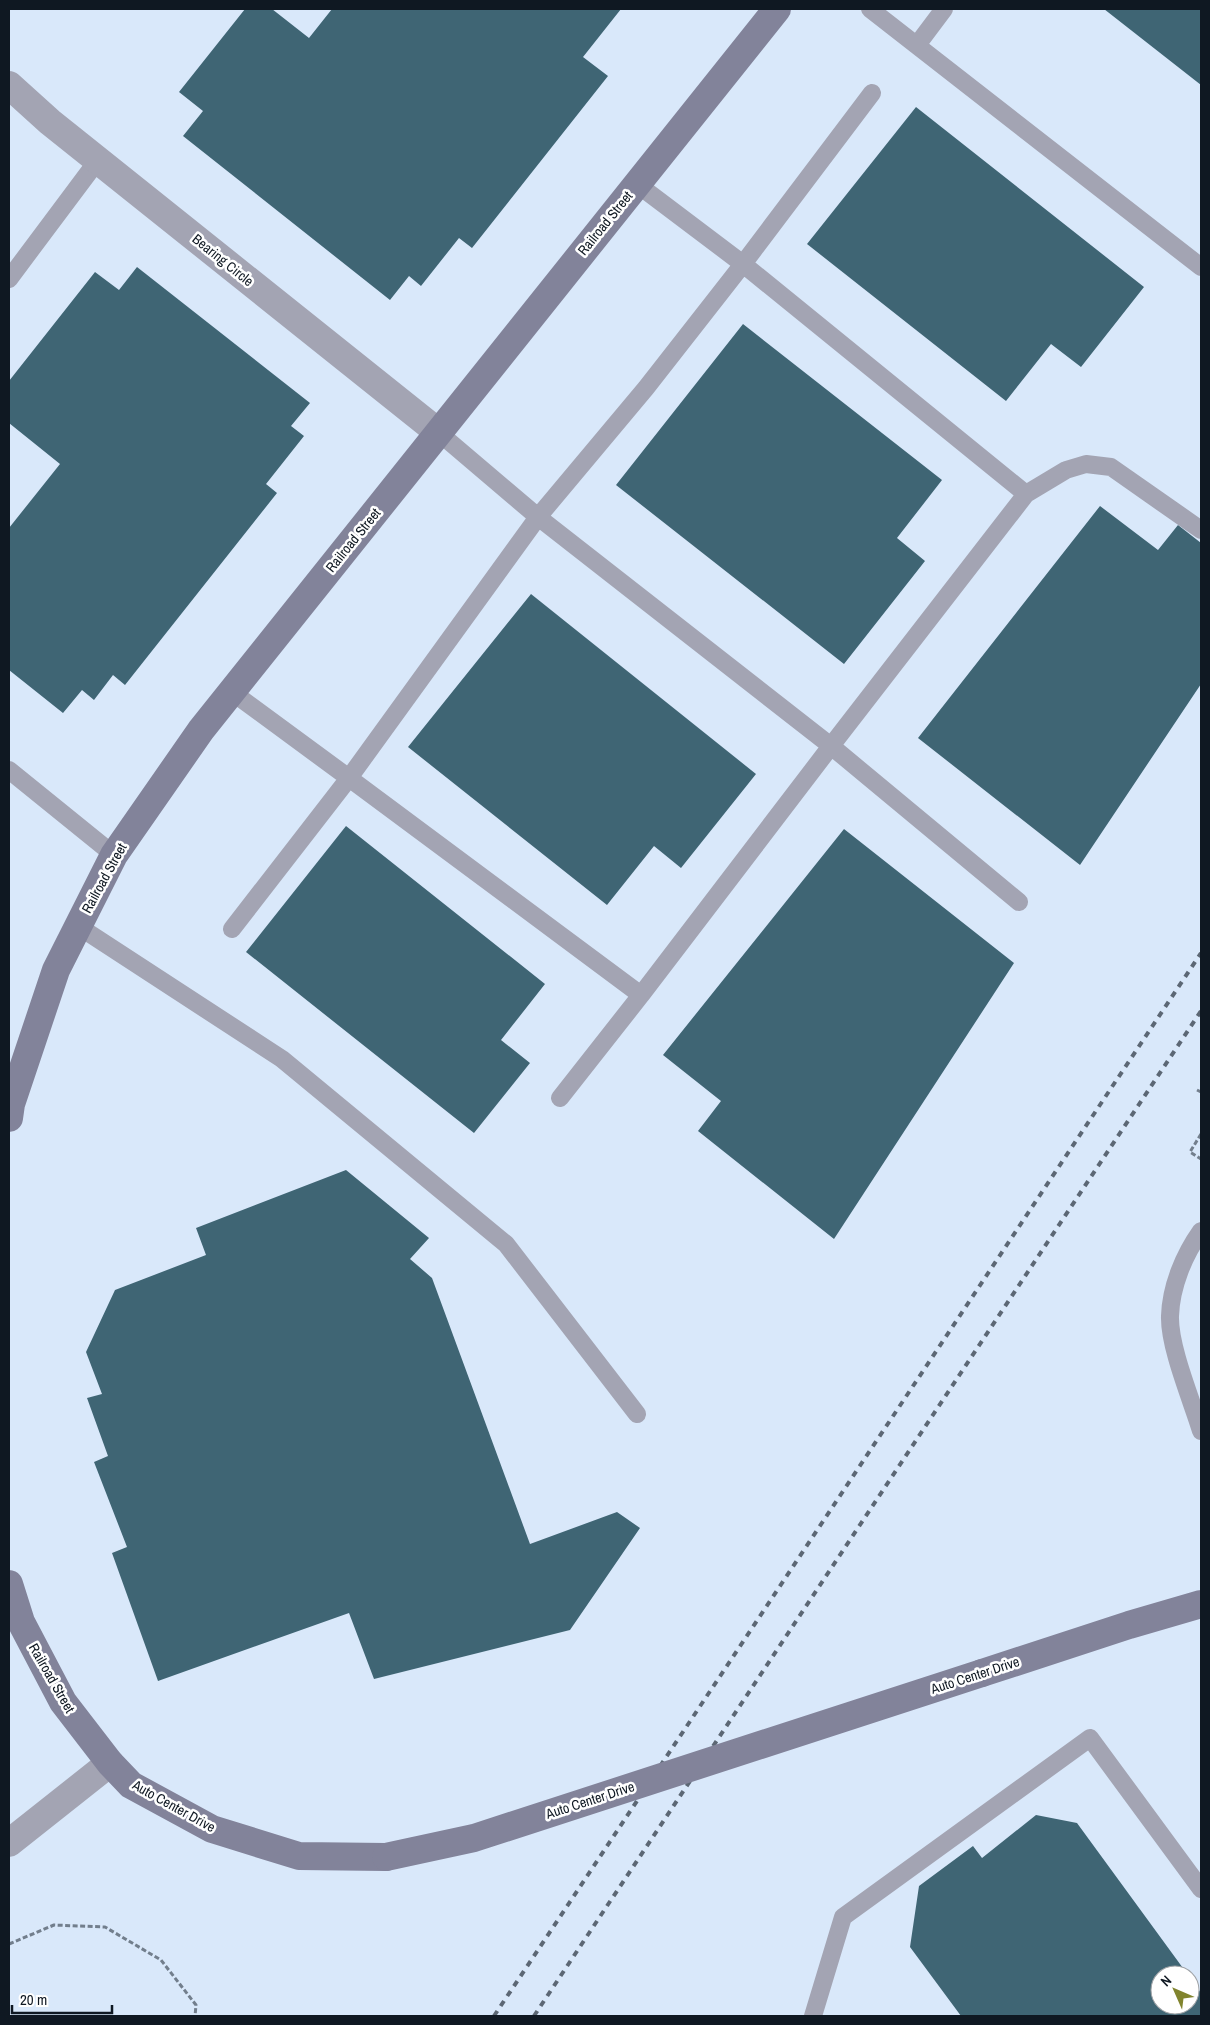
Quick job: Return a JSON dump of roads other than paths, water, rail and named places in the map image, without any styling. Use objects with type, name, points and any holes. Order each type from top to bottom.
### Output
[{"type":"main road","name":"Railroad Street","points":[[9,1118],[16,1063],[56,970],[114,855],[201,730],[777,9]]},
{"type":"main road","name":"Railroad Street","points":[[9,1584],[21,1622],[63,1702],[110,1763]]},
{"type":"main road","name":"Auto Center Drive","points":[[110,1763],[131,1785],[212,1829],[299,1856],[386,1857],[474,1838],[1129,1624],[1201,1604]]},
{"type":"street","name":"Bearing Circle","points":[[9,86],[98,160],[438,432]]},
{"type":"street","points":[[9,1843],[110,1763]]},
{"type":"lane","points":[[870,9],[1201,267]]},
{"type":"lane","points":[[917,45],[944,9]]},
{"type":"lane","points":[[232,929],[349,778],[538,516],[646,388],[743,264],[872,93]]},
{"type":"lane","points":[[9,279],[98,160]]},
{"type":"lane","points":[[637,184],[743,264],[1026,494]]},
{"type":"lane","points":[[438,432],[538,516],[831,746],[1019,902]]},
{"type":"lane","points":[[560,1098],[1026,494],[1066,470],[1086,464],[1111,467],[1201,530]]},
{"type":"lane","points":[[232,692],[641,995]]},
{"type":"lane","points":[[9,770],[114,855]]},
{"type":"lane","points":[[78,926],[282,1059],[506,1244],[637,1414]]},
{"type":"lane","points":[[1201,1231],[1189,1248],[1176,1283],[1170,1317],[1175,1347],[1201,1431]]},
{"type":"lane","points":[[813,2016],[843,1917],[1090,1738],[1201,1888]]},
{"type":"railway","points":[[494,2016],[1201,953]]},
{"type":"railway","points":[[534,2016],[1201,1011]]}]
